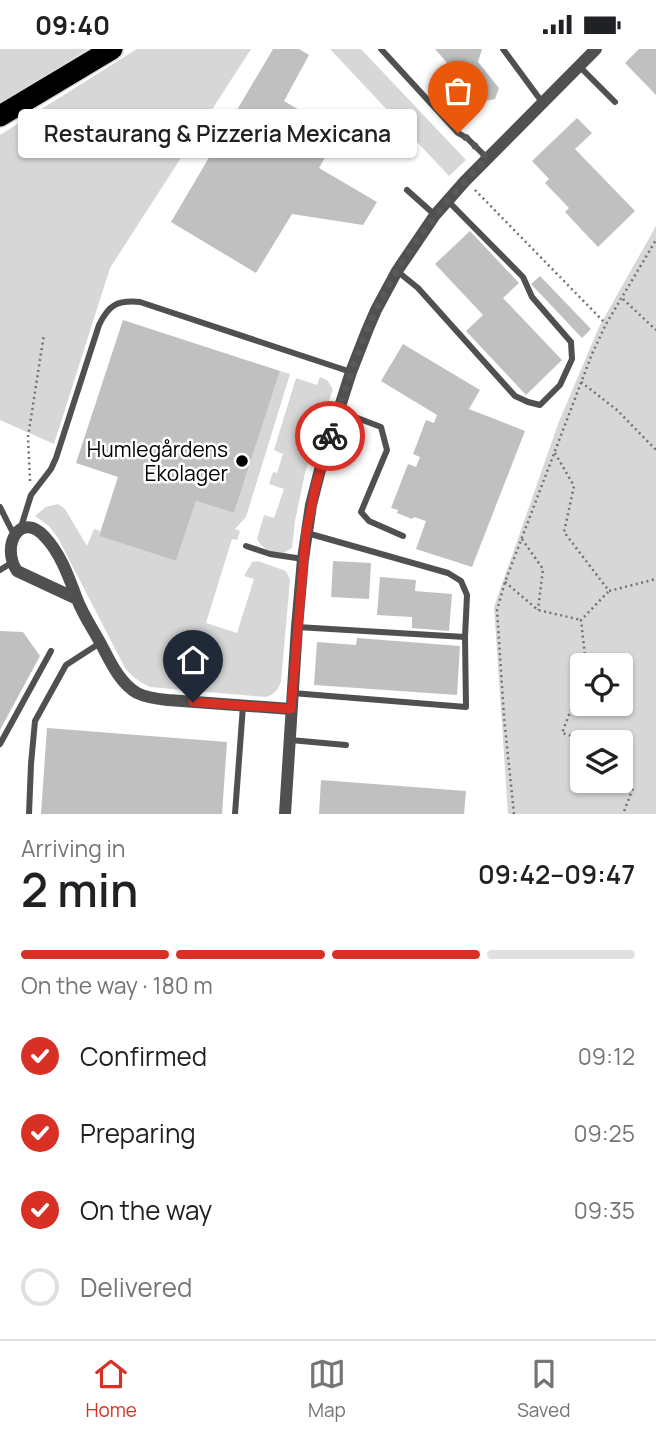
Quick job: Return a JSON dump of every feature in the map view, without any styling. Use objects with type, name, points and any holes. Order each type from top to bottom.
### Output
[{"type":"highway","points":[[0,116],[112,49]]},
{"type":"street","points":[[285,814],[306,533],[318,475],[351,372],[376,310],[397,271],[447,200],[596,49]]},
{"type":"street","points":[[77,599],[4,567],[2,551],[6,537],[16,529],[29,527],[44,536],[70,577],[77,599],[113,667],[126,685],[138,693],[169,701],[291,709]]},
{"type":"lane","points":[[381,49],[458,133],[487,158]]},
{"type":"lane","points":[[503,49],[542,102]]},
{"type":"lane","points":[[579,65],[615,102]]},
{"type":"lane","points":[[407,190],[435,215]]},
{"type":"lane","points":[[397,271],[418,288],[515,396],[540,405],[561,385],[572,359],[571,342],[532,297],[523,277],[447,200]]},
{"type":"lane","points":[[16,529],[31,495],[56,458],[99,325],[114,305],[126,301],[141,302],[351,372]]},
{"type":"lane","points":[[339,411],[381,427],[387,450],[361,512],[369,521],[403,536]]},
{"type":"lane","points":[[0,507],[16,529]]},
{"type":"lane","points":[[292,693],[466,707],[467,596],[461,581],[454,576],[306,533]]},
{"type":"lane","points":[[246,546],[279,556],[303,559]]},
{"type":"lane","points":[[297,627],[465,637]]},
{"type":"lane","points":[[29,814],[35,721],[66,665],[100,643]]},
{"type":"lane","points":[[0,744],[51,651]]},
{"type":"lane","points":[[235,814],[243,706]]},
{"type":"lane","points":[[290,740],[346,745]]},
{"type":"path","points":[[465,181],[606,324]]},
{"type":"path","points":[[513,814],[497,610],[505,582],[581,382],[606,324],[656,240]]},
{"type":"path","points":[[622,299],[656,330]]},
{"type":"path","points":[[31,495],[28,437],[44,334]]},
{"type":"path","points":[[581,382],[617,410],[656,450]]},
{"type":"path","points":[[555,453],[574,486],[564,531],[609,591]]},
{"type":"path","points":[[522,539],[543,569],[538,610]]},
{"type":"path","points":[[585,653],[582,620],[609,591],[656,579]]},
{"type":"path","points":[[505,582],[538,610],[582,620]]},
{"type":"path","points":[[570,712],[562,733],[570,735]]},
{"type":"path","points":[[623,814],[631,793]]},
{"type":"shaded area","points":[[0,49],[88,49],[0,104]]},
{"type":"shaded area","points":[[137,49],[251,49],[110,268],[54,444],[0,420],[0,135]]},
{"type":"shaded area","points":[[330,49],[361,49],[466,160],[449,176]]},
{"type":"shaded area","points":[[656,226],[656,814],[508,814],[494,607],[558,424],[599,327]]},
{"type":"shaded area","points":[[280,371],[290,374],[246,517],[235,529],[240,531],[237,540],[232,539],[206,623],[237,633],[254,579],[244,576],[252,562],[258,561],[286,571],[290,580],[280,684],[273,694],[264,697],[150,687],[136,679],[125,668],[58,538],[49,526],[35,516],[46,507],[58,504],[65,509],[87,546],[94,529],[100,531],[99,536],[176,561],[196,501],[234,513]]},
{"type":"shaded area","points":[[320,377],[327,380],[333,389],[305,473],[292,548],[282,554],[264,548],[257,539],[264,515],[274,518],[284,489],[269,484],[273,472],[277,473],[283,454],[274,450],[296,378],[317,385]]},
{"type":"building","points":[[273,49],[299,49],[309,55],[284,101],[339,133],[319,168],[377,202],[363,225],[292,214],[256,273],[171,222]]},
{"type":"building","points":[[435,49],[482,49],[478,62],[499,88],[495,99],[481,102]]},
{"type":"building","points":[[639,49],[656,49],[656,95],[625,63]]},
{"type":"building","points":[[577,118],[592,133],[575,149],[635,211],[598,247],[565,212],[569,208],[545,183],[549,179],[532,161]]},
{"type":"building","points":[[470,231],[519,283],[503,298],[562,360],[526,395],[466,331],[483,315],[435,264]]},
{"type":"building","points":[[540,276],[591,329],[582,338],[531,284]]},
{"type":"building","points":[[123,320],[280,371],[234,513],[196,501],[176,561],[99,536],[118,477],[76,463]]},
{"type":"building","points":[[403,344],[480,390],[469,409],[525,431],[472,567],[416,549],[426,521],[414,517],[412,519],[391,508],[408,464],[416,467],[420,457],[413,454],[426,420],[434,423],[437,415],[381,381]]},
{"type":"building","points":[[333,561],[371,563],[369,599],[331,597]]},
{"type":"building","points":[[380,577],[416,580],[415,591],[452,594],[449,631],[412,628],[412,617],[377,615]]},
{"type":"building","points":[[0,631],[23,632],[40,656],[0,730]]},
{"type":"building","points":[[357,638],[460,646],[457,695],[314,685],[317,642],[356,645]]},
{"type":"building","points":[[47,728],[227,742],[222,814],[41,814]]},
{"type":"building","points":[[321,780],[466,791],[464,814],[319,814]]},
{"type":"way so far","points":[[330,436],[351,372],[386,291],[435,215],[487,158],[458,133]]},
{"type":"place","name":"Restaurang & Pizzeria Mexicana","points":[[458,133]]},
{"type":"place","name":"Humlegårdens Ekolager","points":[[242,461]]},
{"type":"route","points":[[193,702],[291,709],[306,533],[330,436]]}]
